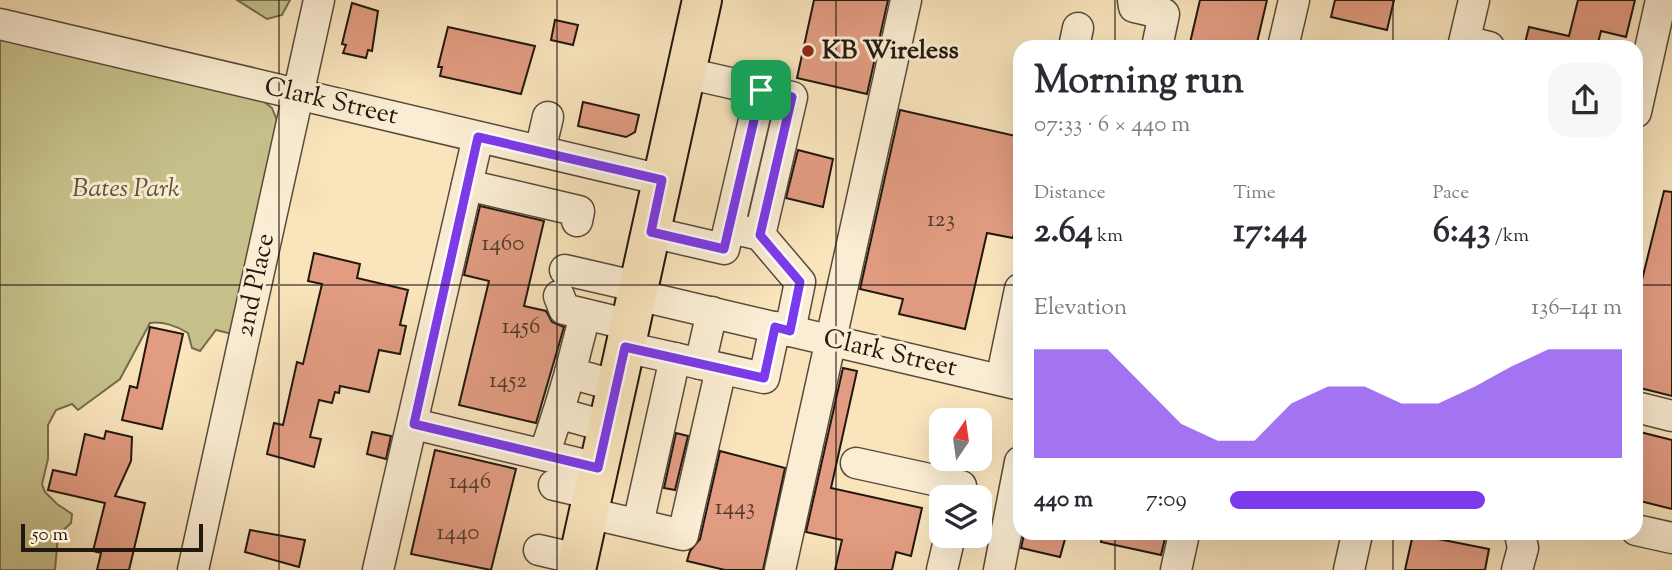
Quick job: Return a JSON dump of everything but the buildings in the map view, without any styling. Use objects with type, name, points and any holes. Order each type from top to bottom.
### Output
[{"type":"main road","points":[[577,565],[702,0]]},
{"type":"street","name":"2nd Place","points":[[193,570],[319,0]]},
{"type":"street","points":[[780,570],[830,340],[900,48],[906,0]]},
{"type":"street","points":[[1133,0],[1134,7],[1164,14],[1158,40]]},
{"type":"street","points":[[1285,40],[1294,0]]},
{"type":"street","points":[[1643,81],[1661,0]]},
{"type":"street","points":[[1466,2],[1472,40]]},
{"type":"street","name":"Clark Street","points":[[0,24],[662,180]]},
{"type":"street","points":[[686,73],[760,81],[792,97],[760,235]]},
{"type":"street","points":[[651,232],[724,249],[760,81]]},
{"type":"street","points":[[540,151],[548,117]]},
{"type":"street","points":[[378,570],[414,424],[478,137]]},
{"type":"street","points":[[467,185],[579,211],[577,221]]},
{"type":"street","points":[[628,334],[562,283],[564,309],[699,364],[764,378],[800,282],[760,235],[729,228]]},
{"type":"street","name":"Clark Street","points":[[628,334],[712,312],[1011,382]]},
{"type":"street","points":[[638,524],[699,364],[712,312]]},
{"type":"street","points":[[544,455],[584,315]]},
{"type":"street","points":[[572,363],[628,334]]},
{"type":"street","points":[[1011,382],[1013,361]]},
{"type":"street","points":[[414,424],[544,455],[638,524],[683,535],[699,364]]},
{"type":"street","points":[[1643,409],[1672,416]]},
{"type":"street","points":[[558,413],[608,426]]},
{"type":"street","points":[[856,463],[956,485]]},
{"type":"street","points":[[554,485],[593,492]]},
{"type":"street","points":[[999,570],[1013,498]]},
{"type":"street","points":[[1643,532],[1672,538]]},
{"type":"street","points":[[1175,570],[1182,540]]},
{"type":"street","points":[[1349,570],[1356,540]]},
{"type":"street","points":[[1517,570],[1523,548],[1521,540]]},
{"type":"street","points":[[942,570],[947,548]]},
{"type":"street","points":[[538,550],[577,565]]},
{"type":"green space","points":[[237,0],[290,0],[282,15],[267,19]]},
{"type":"green space","name":"Bates Park","points":[[0,39],[262,100],[272,108],[278,123],[232,334],[216,330],[200,351],[192,348],[188,333],[184,330],[164,323],[150,323],[120,379],[78,410],[72,404],[56,410],[48,425],[48,459],[42,484],[45,492],[57,504],[72,514],[71,523],[58,535],[55,570],[0,570]]},
{"type":"place","name":"KB Wireless","points":[[808,51]]},
{"type":"route","points":[[761,90],[792,97],[760,235],[800,282],[790,331],[775,327],[764,378],[625,347],[598,468],[414,424],[478,137],[662,180],[651,232],[724,249],[761,90]]}]
